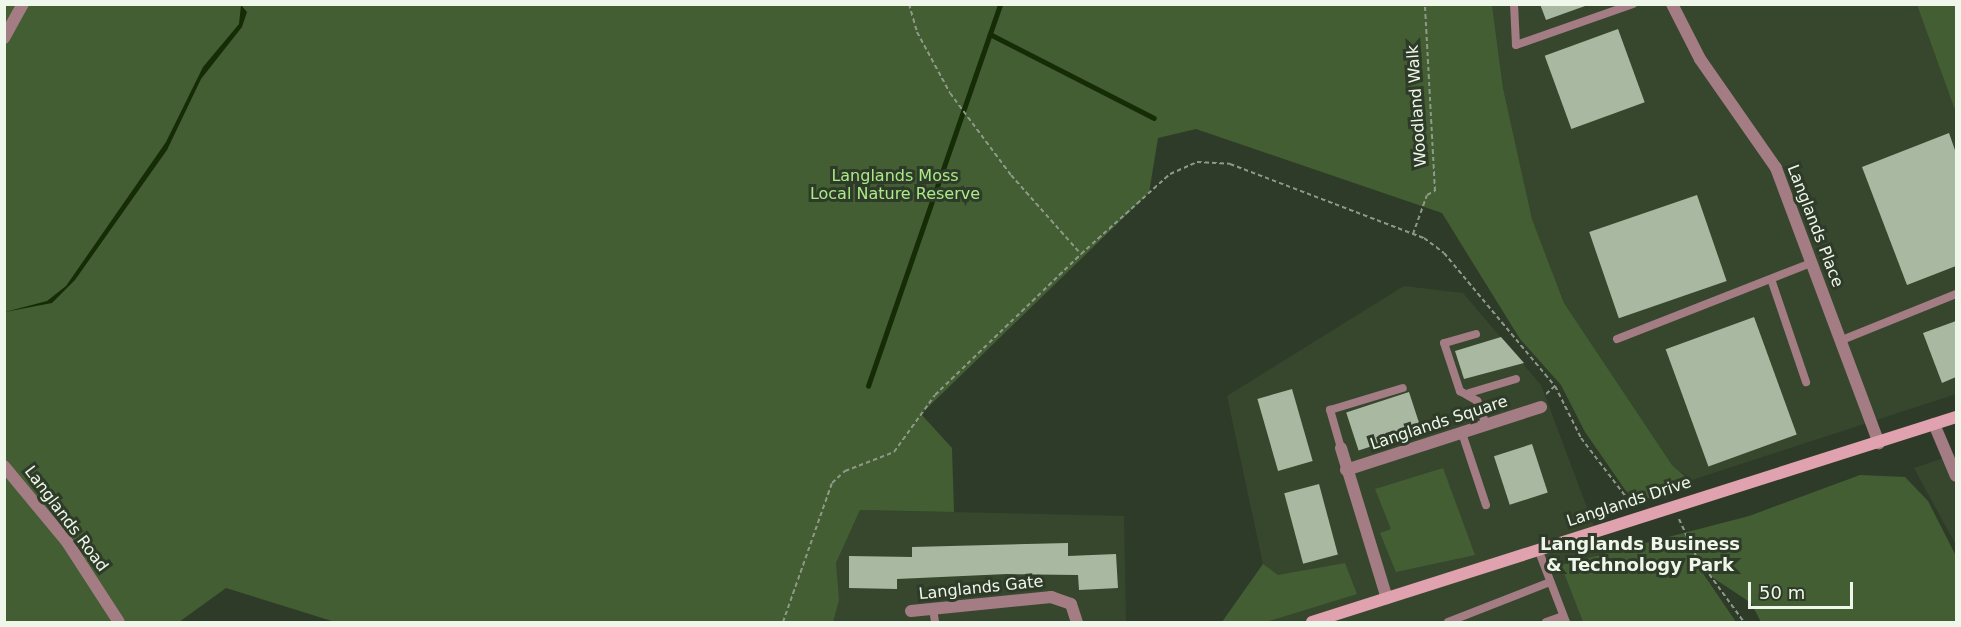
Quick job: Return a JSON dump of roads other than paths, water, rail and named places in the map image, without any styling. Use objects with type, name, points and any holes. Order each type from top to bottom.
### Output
[{"type":"street","points":[[4,38],[23,4]]},
{"type":"street","name":"Langlands Place","points":[[1672,4],[1700,59],[1776,168],[1879,443]]},
{"type":"street","name":"Langlands Square","points":[[1347,470],[1541,407]]},
{"type":"street","name":"Langlands Drive","points":[[1312,622],[1653,511],[1879,443],[1956,417]]},
{"type":"street","points":[[1934,424],[1956,476]]},
{"type":"street","points":[[1341,448],[1387,598]]},
{"type":"street","name":"Langlands Road","points":[[4,466],[67,542],[119,622]]},
{"type":"street","name":"Langlands Gate","points":[[911,612],[1051,597],[1071,604],[1077,622]]},
{"type":"lane","points":[[1514,4],[1516,45],[1633,4]]},
{"type":"lane","points":[[1617,339],[1811,263]]},
{"type":"lane","points":[[1771,279],[1806,382]]},
{"type":"lane","points":[[1842,340],[1956,294]]},
{"type":"lane","points":[[1476,334],[1444,343],[1460,391],[1469,393],[1516,379]]},
{"type":"lane","points":[[1341,448],[1330,410],[1402,388]]},
{"type":"lane","points":[[1469,393],[1486,425]]},
{"type":"lane","points":[[1462,433],[1486,505]]},
{"type":"lane","points":[[1538,549],[1564,619],[1546,622]]},
{"type":"lane","points":[[1448,622],[1550,582]]},
{"type":"lane","points":[[933,609],[935,622]]},
{"type":"waterway","points":[[868,386],[1000,4]]},
{"type":"waterway","points":[[990,34],[1154,118]]},
{"type":"district","name":"Langlands Business & Technology Park","points":[[1640,555]]},
{"type":"park label","name":"Langlands Moss Local Nature Reserve","points":[[895,185]]}]
